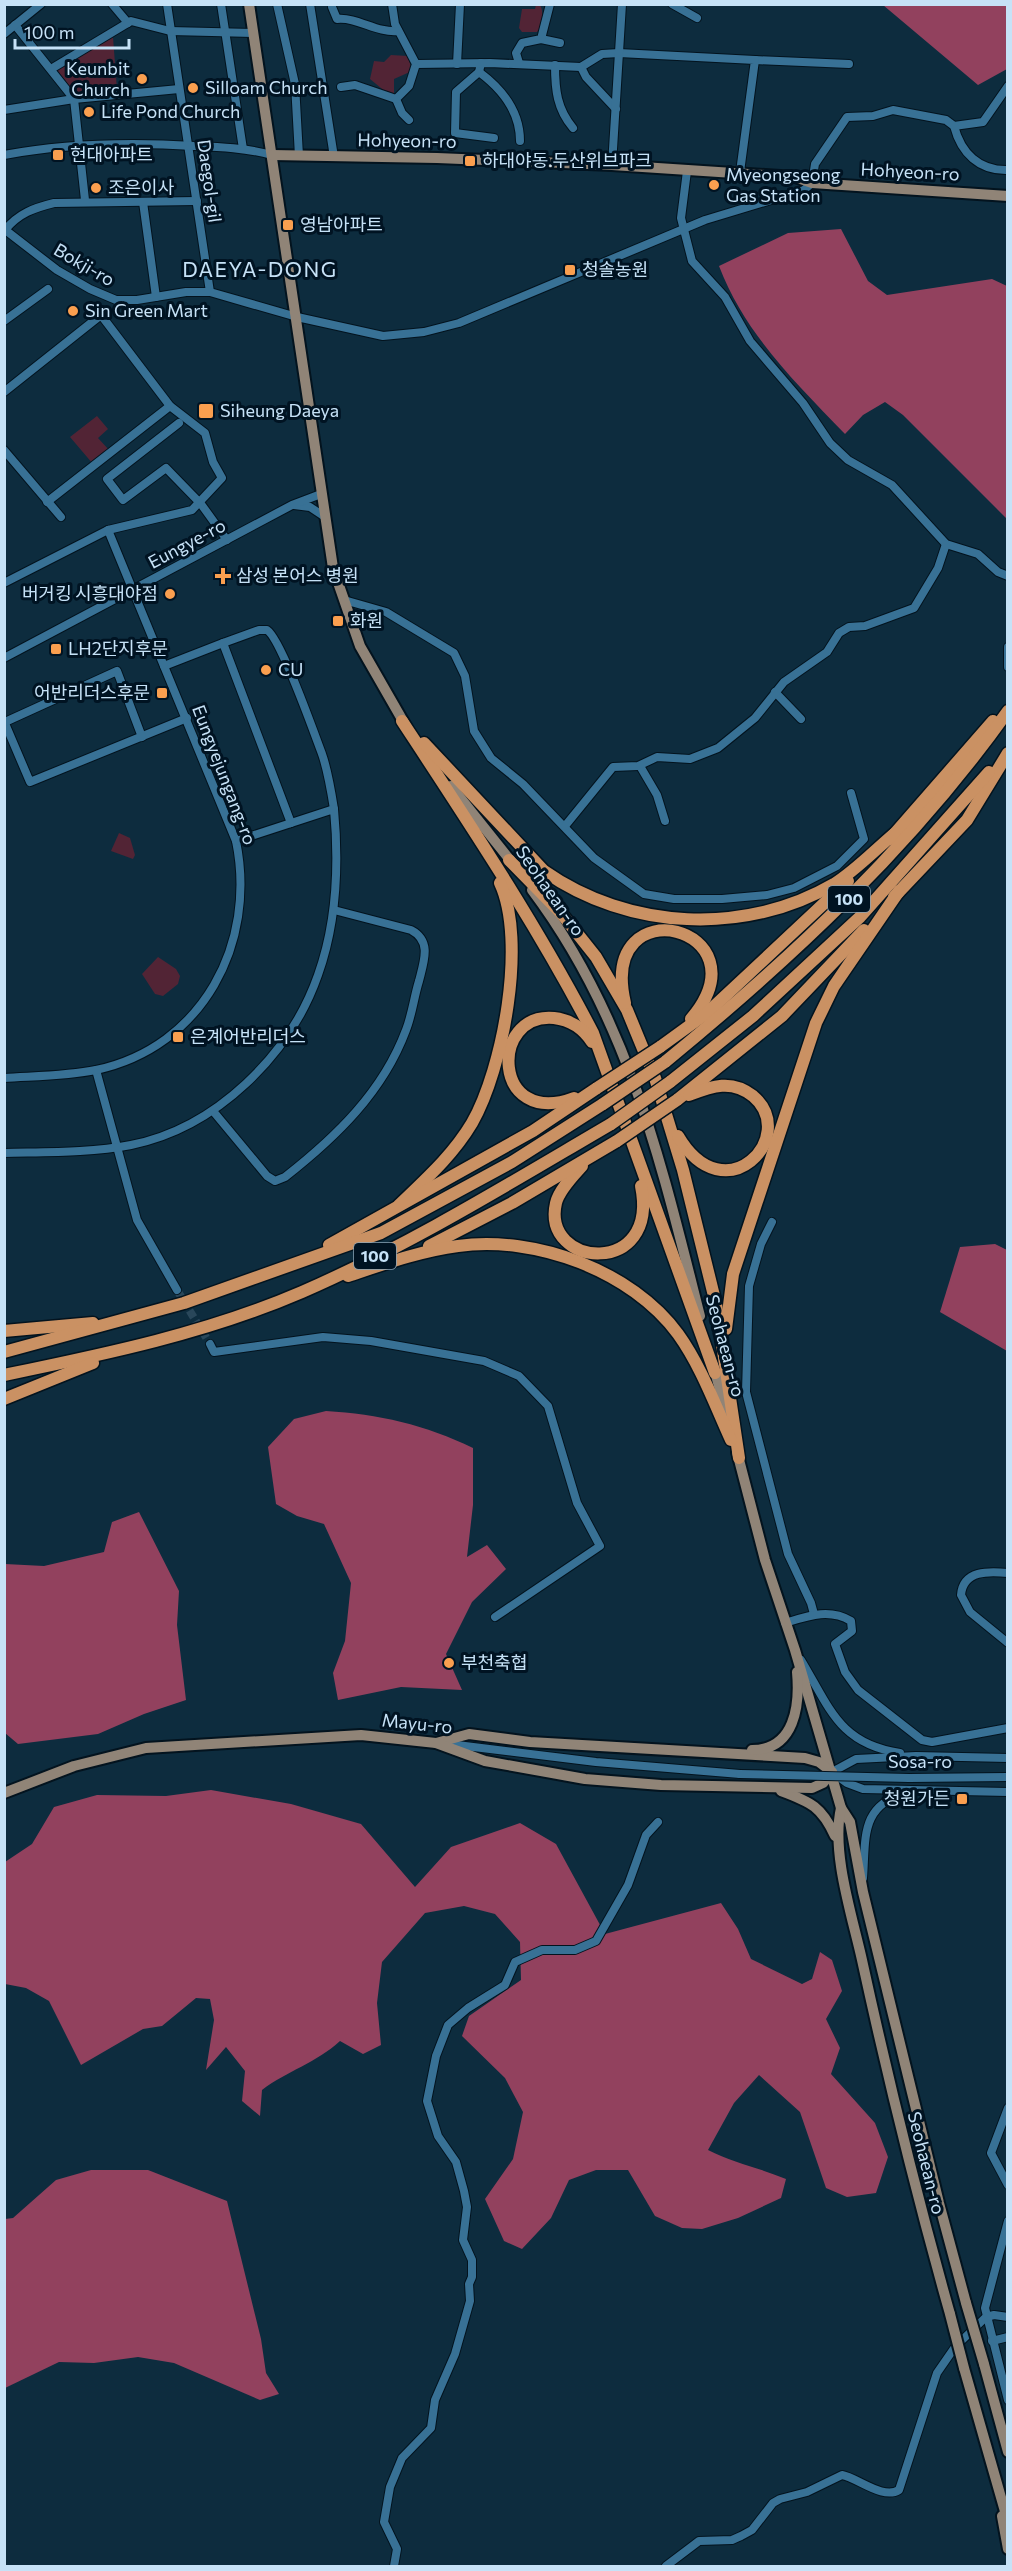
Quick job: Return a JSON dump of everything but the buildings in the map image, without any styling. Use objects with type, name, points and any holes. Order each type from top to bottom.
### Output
[{"type":"highway","points":[[298,1263],[533,1131],[665,1044],[707,1013],[767,959],[894,834],[1008,704]]},
{"type":"highway","name":"100","points":[[4,1352],[127,1320],[381,1233],[512,1162],[603,1104],[665,1062],[787,959],[847,901],[903,842],[980,750],[1008,711]]},
{"type":"highway","points":[[402,721],[544,871],[582,894],[619,907],[708,921],[744,918],[772,911],[807,898],[836,882],[894,834]]},
{"type":"highway","points":[[402,721],[478,836],[572,993],[593,1033],[605,1062],[634,1153],[715,1373]]},
{"type":"highway","points":[[302,1292],[380,1266],[442,1241],[617,1141],[677,1100],[782,1016],[831,968],[899,891],[967,820],[1008,752]]},
{"type":"highway","name":"100","points":[[4,1375],[122,1351],[176,1336],[302,1292],[448,1220],[611,1124],[670,1082],[753,1016],[860,917],[1008,752]]},
{"type":"highway","points":[[399,1205],[443,1163],[472,1122],[487,1091],[497,1053],[512,972],[512,939],[502,888],[478,836]]},
{"type":"highway","points":[[510,860],[561,913],[596,957],[627,1010],[670,1121],[716,1304],[739,1458]]},
{"type":"highway","points":[[728,1390],[727,1308],[733,1274],[816,1023],[834,986],[899,891]]},
{"type":"highway","points":[[627,1010],[622,972],[634,943],[647,932],[658,929],[680,931],[691,937],[706,951],[711,962],[710,989],[702,1006],[665,1044]]},
{"type":"highway","points":[[597,1088],[560,1104],[536,1102],[518,1090],[507,1069],[512,1042],[527,1025],[537,1020],[561,1018],[580,1027],[605,1062]]},
{"type":"highway","points":[[670,1121],[687,1151],[700,1162],[723,1171],[748,1164],[761,1150],[766,1139],[767,1115],[761,1103],[747,1091],[730,1084],[713,1086],[677,1100]]},
{"type":"highway","points":[[588,1158],[556,1202],[556,1223],[565,1239],[576,1248],[602,1255],[614,1253],[627,1245],[641,1222],[642,1194],[634,1153]]},
{"type":"highway","points":[[380,1266],[458,1246],[504,1245],[539,1250],[576,1262],[614,1280],[659,1312],[678,1334],[693,1358],[739,1458]]},
{"type":"highway","name":"100","points":[[4,1331],[127,1320]]},
{"type":"highway","name":"100","points":[[4,1399],[122,1351]]},
{"type":"main road","name":"Seohaean-ro","points":[[249,4],[333,568],[360,646],[402,721],[510,860],[567,943],[614,1029],[640,1096],[660,1160],[765,1560],[795,1650],[841,1808],[850,1822],[863,1892],[939,2203],[1008,2452]]},
{"type":"main road","name":"Hohyeon-ro","points":[[272,154],[437,158],[740,172],[795,177],[812,183],[1008,196]]},
{"type":"main road","points":[[704,1751],[759,1750],[781,1740],[796,1716],[798,1704],[795,1650]]},
{"type":"main road","points":[[469,1734],[530,1742],[805,1758],[819,1762],[832,1774],[823,1783],[812,1788],[661,1785],[585,1779],[485,1761],[436,1743],[469,1734]]},
{"type":"main road","name":"Mayu-ro","points":[[4,1793],[74,1766],[146,1748],[361,1735],[436,1743]]},
{"type":"main road","points":[[776,1788],[819,1809],[827,1817],[840,1846]]},
{"type":"main road","name":"Seohaean-ro","points":[[841,1808],[837,1825],[848,1898],[891,2092],[964,2368],[1008,2522]]},
{"type":"main road","points":[[993,2472],[1008,2549]]},
{"type":"street","points":[[4,34],[41,4]]},
{"type":"street","points":[[112,4],[128,23]]},
{"type":"street","name":"Daegol-gil","points":[[166,4],[210,292]]},
{"type":"street","points":[[221,4],[243,149]]},
{"type":"street","points":[[277,4],[295,84],[299,156]]},
{"type":"street","points":[[310,4],[334,157]]},
{"type":"street","points":[[392,4],[398,31],[416,64],[409,86],[396,99]]},
{"type":"street","points":[[457,64],[460,4]]},
{"type":"street","points":[[540,39],[550,4]]},
{"type":"street","points":[[612,165],[622,4]]},
{"type":"street","points":[[672,4],[696,18]]},
{"type":"street","points":[[332,7],[336,19],[350,18],[386,32],[398,31]]},
{"type":"street","points":[[51,69],[131,21],[170,32],[253,33]]},
{"type":"street","points":[[15,25],[74,99],[85,200]]},
{"type":"street","points":[[519,63],[516,53],[522,43],[540,39],[560,43]]},
{"type":"street","points":[[416,64],[457,64],[480,67],[519,63],[581,66],[602,54],[619,53],[849,64]]},
{"type":"street","points":[[740,172],[755,60]]},
{"type":"street","points":[[555,65],[558,104],[563,116],[573,128]]},
{"type":"street","points":[[581,66],[586,77],[616,109]]},
{"type":"street","points":[[480,67],[456,92],[456,133],[494,138]]},
{"type":"street","points":[[480,67],[514,109],[520,141]]},
{"type":"street","points":[[341,87],[355,85],[396,99],[402,114],[409,120]]},
{"type":"street","points":[[954,126],[983,122],[1008,86]]},
{"type":"street","points":[[4,110],[74,99],[179,89]]},
{"type":"street","points":[[812,183],[815,164],[846,117],[873,116],[893,110],[945,120],[954,126],[958,139],[979,165],[987,169],[1008,170]]},
{"type":"street","points":[[4,155],[79,144],[189,145],[243,149],[272,154]]},
{"type":"street","points":[[687,171],[681,218],[694,264],[725,297],[750,341],[803,403],[830,443],[848,460],[892,485],[946,544],[978,554],[998,572],[1008,576]]},
{"type":"street","name":"Bokji-ro","points":[[196,201],[85,200],[54,203],[31,209],[14,219],[5,229],[57,270],[110,298],[137,300],[186,292],[210,292],[297,317],[383,336],[424,332],[459,323],[684,228],[804,190],[812,183]]},
{"type":"street","points":[[143,202],[156,297]]},
{"type":"street","points":[[4,321],[48,289]]},
{"type":"street","points":[[4,392],[101,315],[170,406],[205,434],[213,462],[222,478],[201,504],[192,510],[108,530],[4,584]]},
{"type":"street","points":[[47,502],[170,406]]},
{"type":"street","points":[[179,423],[107,479],[123,500],[166,468],[201,504],[227,540]]},
{"type":"street","points":[[4,450],[62,517]]},
{"type":"street","name":"Eungye-ro","points":[[4,658],[292,505],[321,494]]},
{"type":"street","points":[[292,505],[310,507],[325,516]]},
{"type":"street","name":"Eungyejungang-ro","points":[[4,1078],[96,1070],[153,1048],[184,1022],[213,988],[233,947],[239,921],[242,869],[236,841],[108,530]]},
{"type":"street","points":[[565,826],[611,769],[640,766],[657,757],[690,759],[718,748],[750,723],[792,675],[827,652],[839,633],[845,629],[865,626],[914,608],[938,568],[946,544]]},
{"type":"street","points":[[344,600],[386,612],[454,653],[465,676],[474,731],[484,750],[496,764],[523,784],[594,858],[644,894],[674,899],[748,897],[794,888],[824,875],[851,854],[865,836],[851,793]]},
{"type":"street","points":[[4,1153],[99,1150],[132,1145],[170,1132],[213,1111],[273,1052],[303,1008],[318,975],[333,910],[337,837],[334,808],[322,755],[274,636],[267,630],[259,630],[164,666]]},
{"type":"street","points":[[223,644],[291,824]]},
{"type":"street","points":[[1008,647],[1008,667]]},
{"type":"street","points":[[142,737],[117,671],[5,722],[30,782],[142,737],[187,718]]},
{"type":"street","points":[[776,692],[801,719]]},
{"type":"street","points":[[640,766],[657,795],[665,821]]},
{"type":"street","points":[[236,841],[334,808]]},
{"type":"street","points":[[213,1111],[267,1176],[275,1181],[285,1177],[348,1124],[380,1081],[406,1030],[424,960],[425,944],[421,935],[411,930],[333,910]]},
{"type":"street","points":[[96,1070],[115,1147],[137,1220],[177,1290]]},
{"type":"street","points":[[772,1222],[761,1244],[749,1286],[746,1392],[788,1554],[812,1603],[814,1614]]},
{"type":"street","points":[[210,1344],[214,1352],[323,1337],[371,1341],[484,1361],[519,1376],[548,1406],[576,1503],[600,1546],[495,1617]]},
{"type":"street","points":[[1008,1574],[981,1572],[969,1579],[961,1591],[970,1612],[1008,1643]]},
{"type":"street","points":[[785,1623],[814,1614],[838,1616],[851,1622],[852,1631],[835,1644],[845,1672],[858,1690],[916,1737],[932,1742],[1008,1728]]},
{"type":"street","points":[[795,1650],[837,1719],[850,1734],[876,1748],[916,1756]]},
{"type":"street","name":"Mayu-ro","points":[[436,1743],[596,1762],[740,1774],[832,1774]]},
{"type":"street","points":[[1008,1758],[916,1756],[856,1759],[832,1774],[864,1789],[1008,1792]]},
{"type":"street","name":"Sosa-ro","points":[[832,1774],[909,1778],[1008,1777]]},
{"type":"street","points":[[863,1892],[866,1831],[870,1815],[893,1796],[914,1790]]},
{"type":"street","points":[[394,2566],[397,2549],[384,2522],[390,2487],[402,2458],[431,2428],[435,2400],[455,2354],[470,2301],[469,2284],[472,2277],[472,2260],[463,2240],[467,2207],[464,2191],[456,2162],[438,2136],[426,2102],[436,2056],[448,2025],[468,2008],[505,1985],[515,1962],[542,1950],[575,1950],[596,1941],[628,1885],[646,1835],[658,1822]]},
{"type":"street","points":[[1008,2108],[991,2152],[1008,2185]]},
{"type":"street","points":[[1008,2221],[1000,2243],[995,2274],[985,2300],[986,2317],[1008,2400]]},
{"type":"street","points":[[666,2566],[699,2541],[732,2540],[741,2536],[752,2530],[773,2503],[807,2492],[842,2475],[882,2491],[895,2493],[899,2490],[937,2373],[950,2353],[986,2317],[994,2314],[1008,2317]]},
{"type":"street","points":[[992,2341],[1008,2337]]},
{"type":"shaded area","points":[[536,5],[540,5],[542,11],[542,22],[539,29],[537,32],[522,32],[519,28],[522,9],[535,9]]},
{"type":"shaded area","points":[[883,5],[1007,5],[1007,69],[978,85]]},
{"type":"shaded area","points":[[113,37],[117,90],[76,95],[55,67]]},
{"type":"shaded area","points":[[391,55],[408,56],[412,71],[394,79],[394,95],[387,93],[370,79],[374,61],[384,62]]},
{"type":"shaded area","points":[[841,229],[868,281],[887,295],[992,279],[1007,286],[1007,519],[903,415],[885,402],[863,415],[845,434],[790,376],[757,335],[730,291],[719,266],[788,233]]},
{"type":"shaded area","points":[[97,416],[108,429],[98,438],[109,450],[93,464],[70,437]]},
{"type":"shaded area","points":[[119,833],[130,838],[135,855],[133,859],[111,851]]},
{"type":"shaded area","points":[[158,957],[176,969],[180,976],[178,984],[163,996],[155,994],[142,974]]},
{"type":"shaded area","points":[[995,1244],[1007,1250],[1007,1351],[940,1312],[960,1247]]},
{"type":"shaded area","points":[[326,1411],[401,1422],[438,1433],[473,1448],[473,1505],[467,1557],[487,1545],[506,1569],[472,1602],[446,1654],[462,1690],[401,1687],[338,1700],[333,1673],[345,1641],[351,1583],[324,1524],[297,1516],[276,1504],[268,1447],[294,1419]]},
{"type":"shaded area","points":[[139,1512],[179,1591],[177,1625],[186,1700],[144,1714],[98,1734],[18,1744],[5,1733],[5,1564],[44,1566],[104,1552],[112,1522]]},
{"type":"shaded area","points":[[211,1790],[291,1804],[361,1824],[415,1887],[451,1847],[520,1823],[556,1844],[605,1934],[721,1903],[738,1929],[751,1959],[802,1984],[812,1979],[820,1952],[832,1960],[842,1991],[826,2019],[840,2048],[831,2074],[875,2123],[888,2157],[876,2193],[847,2197],[826,2188],[800,2112],[759,2075],[734,2103],[708,2150],[786,2179],[781,2198],[738,2218],[702,2229],[682,2228],[655,2216],[628,2170],[596,2170],[569,2180],[551,2218],[522,2249],[504,2241],[485,2199],[513,2159],[523,2112],[505,2078],[462,2036],[469,2016],[521,1980],[520,1942],[495,1914],[464,1906],[425,1913],[382,1962],[377,2003],[381,2045],[363,2054],[340,2041],[331,2049],[262,2090],[260,2116],[242,2101],[245,2071],[226,2047],[206,2070],[214,2020],[210,1999],[196,1998],[162,2026],[143,2029],[81,2065],[49,2001],[26,1988],[5,1984],[5,1862],[32,1844],[54,1807],[97,1795],[166,1796]]},
{"type":"shaded area","points":[[91,2170],[148,2170],[227,2201],[261,2339],[266,2373],[279,2394],[260,2400],[174,2363],[138,2357],[94,2363],[59,2362],[5,2388],[5,2219],[13,2218],[56,2180]]},
{"type":"tunnel","points":[[177,1290],[210,1344]]},
{"type":"place","name":"Keunbit Church","points":[[142,79]]},
{"type":"place","name":"Silloam Church","points":[[193,88]]},
{"type":"place","name":"Life Pond Church","points":[[89,112]]},
{"type":"place","name":"현대아파트","points":[[58,155]]},
{"type":"place","name":"하대야동.두산위브파크","points":[[470,161]]},
{"type":"place","name":"Myeongseong Gas Station","points":[[714,185]]},
{"type":"place","name":"조은이사","points":[[96,188]]},
{"type":"place","name":"영남아파트","points":[[288,225]]},
{"type":"place","name":"청솔농원","points":[[570,270]]},
{"type":"place","name":"Sin Green Mart","points":[[73,311]]},
{"type":"place","name":"Siheung Daeya","points":[[206,411]]},
{"type":"place","name":"삼성 본어스 병원","points":[[223,576]]},
{"type":"place","name":"버거킹 시흥대야점","points":[[170,594]]},
{"type":"place","name":"화원","points":[[338,621]]},
{"type":"place","name":"LH2단지후문","points":[[56,649]]},
{"type":"place","name":"CU","points":[[266,670]]},
{"type":"place","name":"어반리더스후문","points":[[162,693]]},
{"type":"place","name":"은계어반리더스","points":[[178,1037]]},
{"type":"place","name":"부천축협","points":[[449,1663]]},
{"type":"place","name":"청원가든","points":[[962,1799]]},
{"type":"district","name":"DAEYA-DONG","points":[[260,270]]}]
